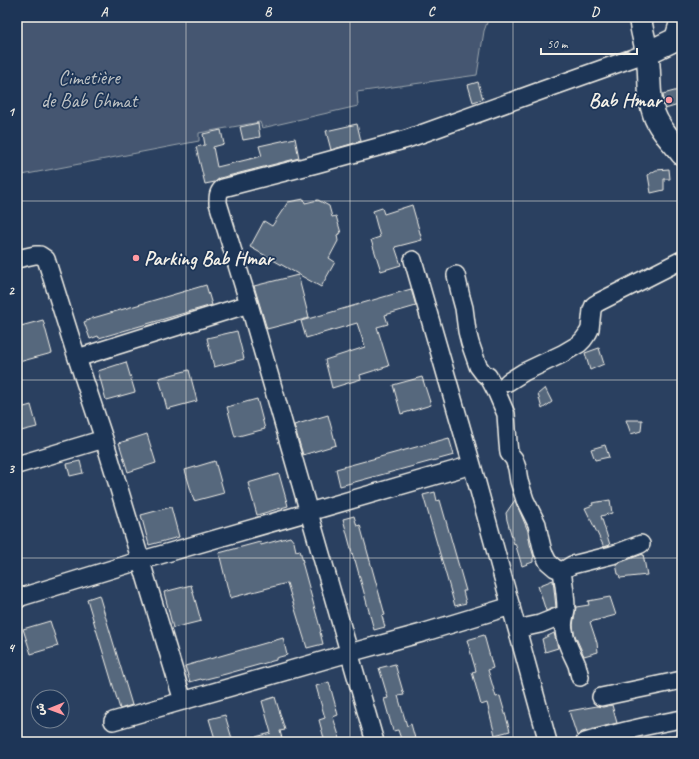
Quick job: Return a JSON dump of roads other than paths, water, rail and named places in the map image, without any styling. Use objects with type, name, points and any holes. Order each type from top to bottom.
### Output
[{"type":"main road","points":[[640,17],[641,30],[647,54],[650,97],[654,114],[660,126],[682,154]]},
{"type":"main road","points":[[647,54],[679,29]]},
{"type":"street","points":[[375,742],[218,203],[219,192],[223,188],[407,139],[647,54]]},
{"type":"street","points":[[17,259],[35,255],[40,255],[46,259],[104,439],[183,701]]},
{"type":"street","points":[[413,260],[472,465],[548,742]]},
{"type":"street","points":[[508,382],[524,372],[579,344],[588,334],[590,329],[594,305],[682,260]]},
{"type":"street","points":[[456,275],[470,343],[478,366],[484,374],[488,376],[506,414],[509,452],[514,459],[517,468],[519,481],[525,500],[537,524],[543,552],[548,562],[555,568],[562,571]]},
{"type":"street","points":[[77,358],[248,304]]},
{"type":"street","points":[[17,465],[104,439]]},
{"type":"street","points":[[17,600],[21,597],[141,561],[472,465]]},
{"type":"street","points":[[562,571],[572,565],[612,555],[642,544]]},
{"type":"street","points":[[562,571],[565,595],[565,614],[563,623],[565,639],[580,677]]},
{"type":"street","points":[[113,721],[422,633],[511,606]]},
{"type":"street","points":[[517,629],[540,624],[565,614]]},
{"type":"street","points":[[601,696],[682,680]]},
{"type":"street","points":[[584,742],[632,729],[682,719]]},
{"type":"place","name":"Bab Hmar","points":[[669,100]]},
{"type":"place","name":"Parking Bab Hmar","points":[[136,258]]},
{"type":"park label","name":"Cimetière de Bab Ghmat","points":[[89,88]]}]
